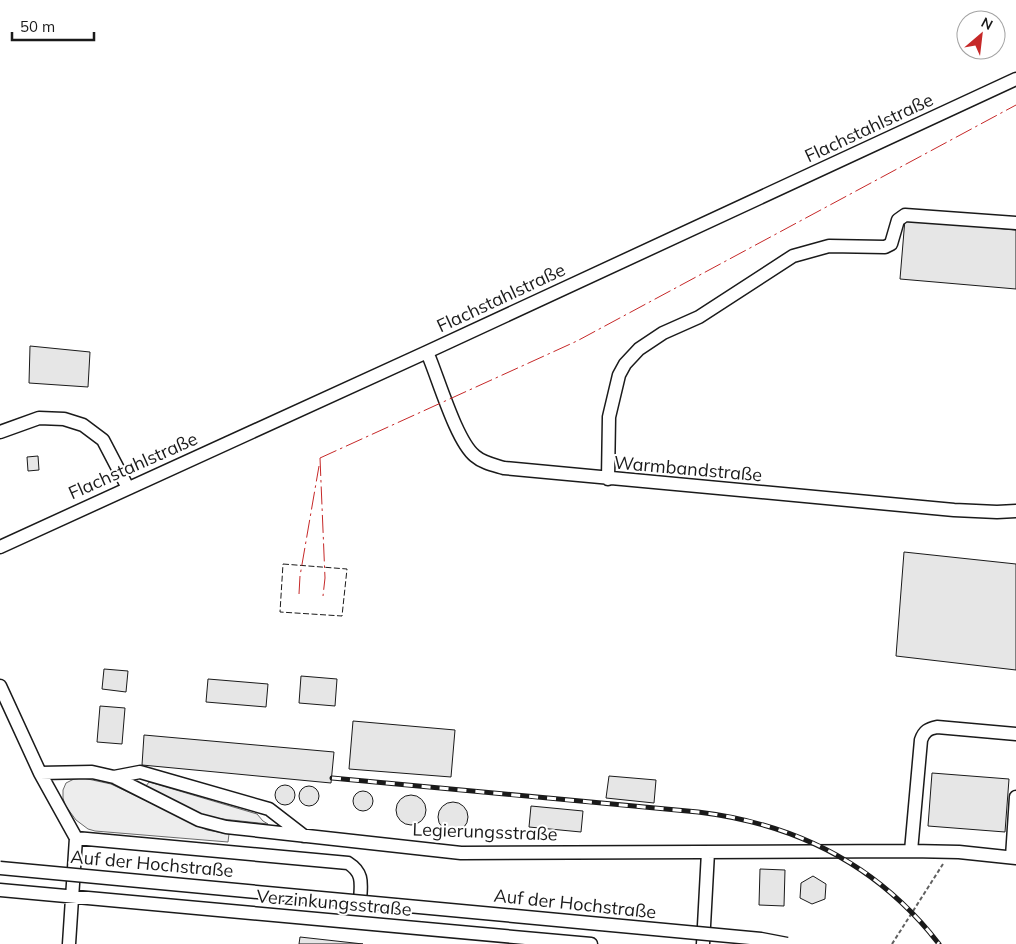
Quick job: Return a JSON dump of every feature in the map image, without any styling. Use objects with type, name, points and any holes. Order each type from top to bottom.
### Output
[{"type":"lane","name":"Flachstahlstraße","points":[[0,547],[427,352],[1016,79]]},
{"type":"lane","points":[[608,479],[609,417],[620,375],[625,364],[639,349],[663,333],[698,317],[793,256],[829,246],[884,247],[891,244],[898,220],[905,215],[1016,224]]},
{"type":"lane","name":"Warmbandstraße","points":[[427,352],[453,420],[465,444],[474,456],[487,463],[504,468],[954,510],[1016,511]]},
{"type":"lane","points":[[0,432],[39,418],[64,419],[83,425],[103,440],[128,488]]},
{"type":"lane","points":[[0,686],[40,773],[76,838],[68,944]]},
{"type":"lane","points":[[912,851],[923,734],[928,729],[937,726],[1016,734]]},
{"type":"lane","name":"Legierungsstraße","points":[[40,773],[92,772],[114,777],[199,820],[226,827],[461,853],[912,851],[951,852],[1014,858]]},
{"type":"lane","points":[[114,777],[140,772],[269,809],[305,836]]},
{"type":"lane","points":[[1014,858],[1016,797]]},
{"type":"lane","name":"Auf der Hochstraße","points":[[76,838],[348,863],[357,869],[360,874],[360,901]]},
{"type":"lane","points":[[703,944],[708,852]]},
{"type":"lane","name":"Auf der Hochstraße","points":[[0,868],[761,939],[787,944]]},
{"type":"lane","name":"Verzinkungsstraße","points":[[0,890],[591,944]]},
{"type":"path","points":[[892,944],[951,852]]},
{"type":"shaded area","points":[[83,778],[111,784],[207,830],[229,834],[228,842],[88,829],[76,820],[65,805],[63,798],[63,790],[66,783],[74,779]]},
{"type":"shaded area","points":[[149,782],[257,814],[268,824],[213,818],[203,815],[146,786]]},
{"type":"building","points":[[905,219],[1016,230],[1016,289],[900,279]]},
{"type":"building","points":[[30,346],[90,352],[88,387],[29,383]]},
{"type":"building","points":[[38,456],[39,470],[28,471],[27,457]]},
{"type":"building","points":[[904,552],[1016,564],[1016,670],[896,656]]},
{"type":"building","points":[[104,669],[128,671],[126,692],[102,689]]},
{"type":"building","points":[[301,676],[337,679],[335,706],[299,703]]},
{"type":"building","points":[[208,679],[268,684],[266,707],[206,702]]},
{"type":"building","points":[[100,706],[125,708],[122,744],[97,742]]},
{"type":"building","points":[[353,721],[455,730],[451,777],[349,769]]},
{"type":"building","points":[[144,735],[334,752],[331,783],[142,765]]},
{"type":"building","points":[[932,773],[1009,779],[1005,832],[928,826]]},
{"type":"building","points":[[609,776],[656,780],[654,803],[606,798]]},
{"type":"building","points":[[285,785],[292,788],[295,795],[292,802],[285,805],[278,802],[275,795],[278,788]]},
{"type":"building","points":[[309,786],[316,789],[319,796],[316,803],[309,806],[302,803],[299,796],[302,789]]},
{"type":"building","points":[[363,791],[370,794],[373,801],[370,808],[363,811],[356,808],[353,801],[356,794]]},
{"type":"building","points":[[411,795],[421,800],[426,810],[421,820],[411,825],[401,820],[396,810],[401,800]]},
{"type":"building","points":[[453,802],[459,803],[467,811],[467,823],[459,831],[453,832],[447,831],[439,823],[438,817],[439,811],[447,803]]},
{"type":"building","points":[[531,806],[583,811],[581,832],[529,827]]},
{"type":"building","points":[[760,869],[785,870],[784,906],[759,905]]},
{"type":"building","points":[[813,876],[826,884],[825,899],[812,904],[800,898],[801,883]]},
{"type":"building","points":[[300,937],[363,944],[299,944]]},
{"type":"railway","points":[[332,778],[698,812],[734,818],[769,827],[802,838],[833,853],[862,871],[890,892],[915,916],[939,944]]},
{"type":"fence","points":[[283,564],[347,569],[342,616],[280,612],[283,564]]},
{"type":"power","points":[[320,458],[577,341],[1016,105]]},
{"type":"power","points":[[320,458],[325,578],[323,596]]},
{"type":"power","points":[[299,594],[300,576],[319,466]]}]
